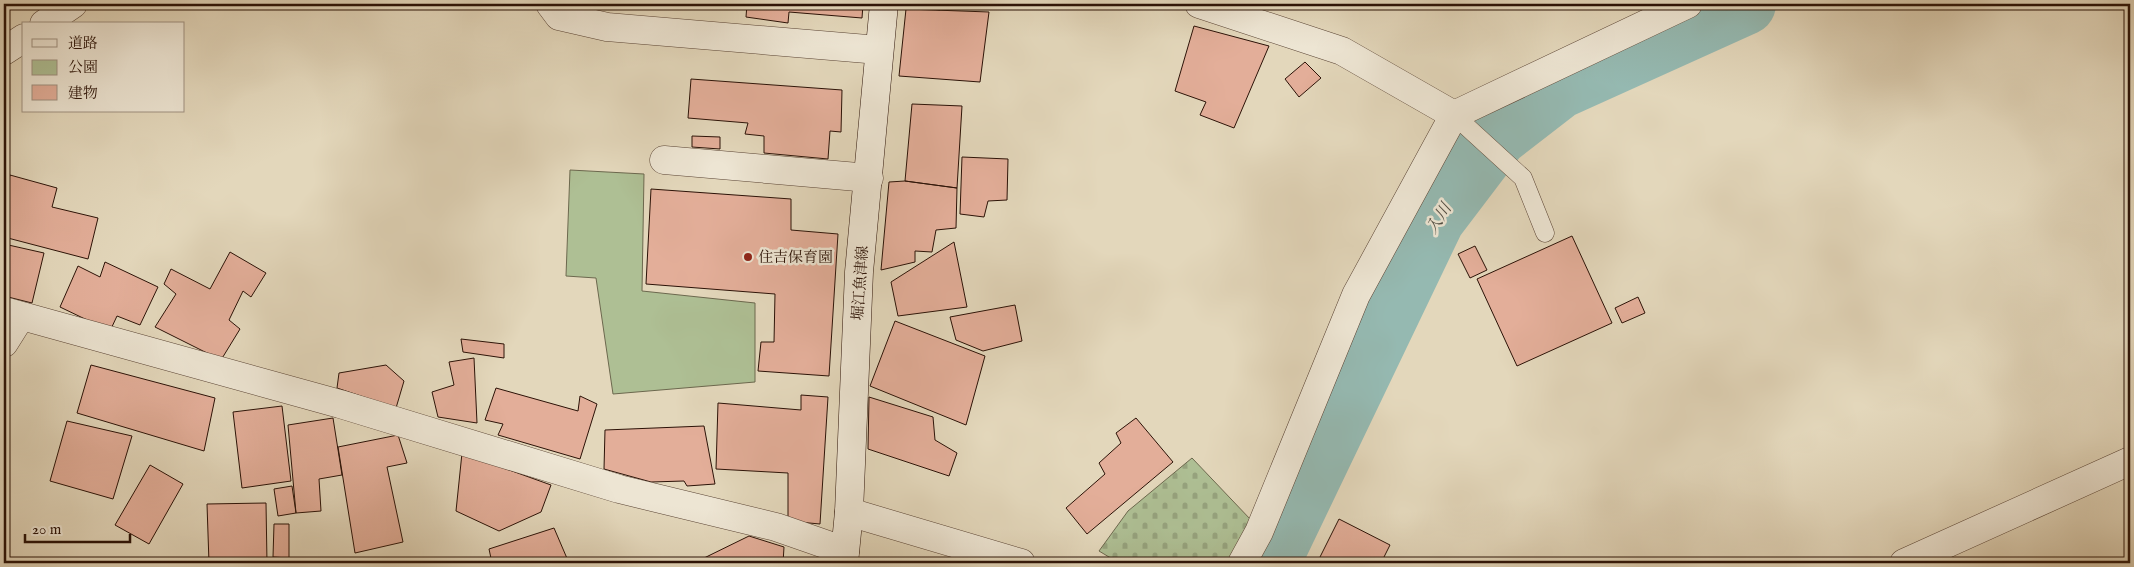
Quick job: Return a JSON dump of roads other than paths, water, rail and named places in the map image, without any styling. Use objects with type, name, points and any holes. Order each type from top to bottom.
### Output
[{"type":"street","points":[[47,22],[73,4]]},
{"type":"street","points":[[550,4],[559,16],[608,27],[879,50]]},
{"type":"street","name":"堀江魚津線","points":[[844,557],[849,512],[859,272],[884,4]]},
{"type":"street","points":[[1198,4],[1342,51],[1454,116]]},
{"type":"street","points":[[1242,563],[1259,532],[1356,296],[1454,116],[1688,4]]},
{"type":"street","points":[[4,51],[22,39]]},
{"type":"street","points":[[664,160],[869,178]]},
{"type":"street","points":[[4,342],[13,314],[340,404],[619,489],[776,527],[844,557]]},
{"type":"street","points":[[1904,563],[2130,460]]},
{"type":"street","points":[[849,512],[1021,563]]},
{"type":"lane","points":[[1454,116],[1523,178],[1545,233]]},
{"type":"waterway","name":"入川","points":[[1269,563],[1434,219],[1497,136],[1559,88],[1745,4]]},
{"type":"place","name":"住吉保育園","points":[[748,257]]}]
